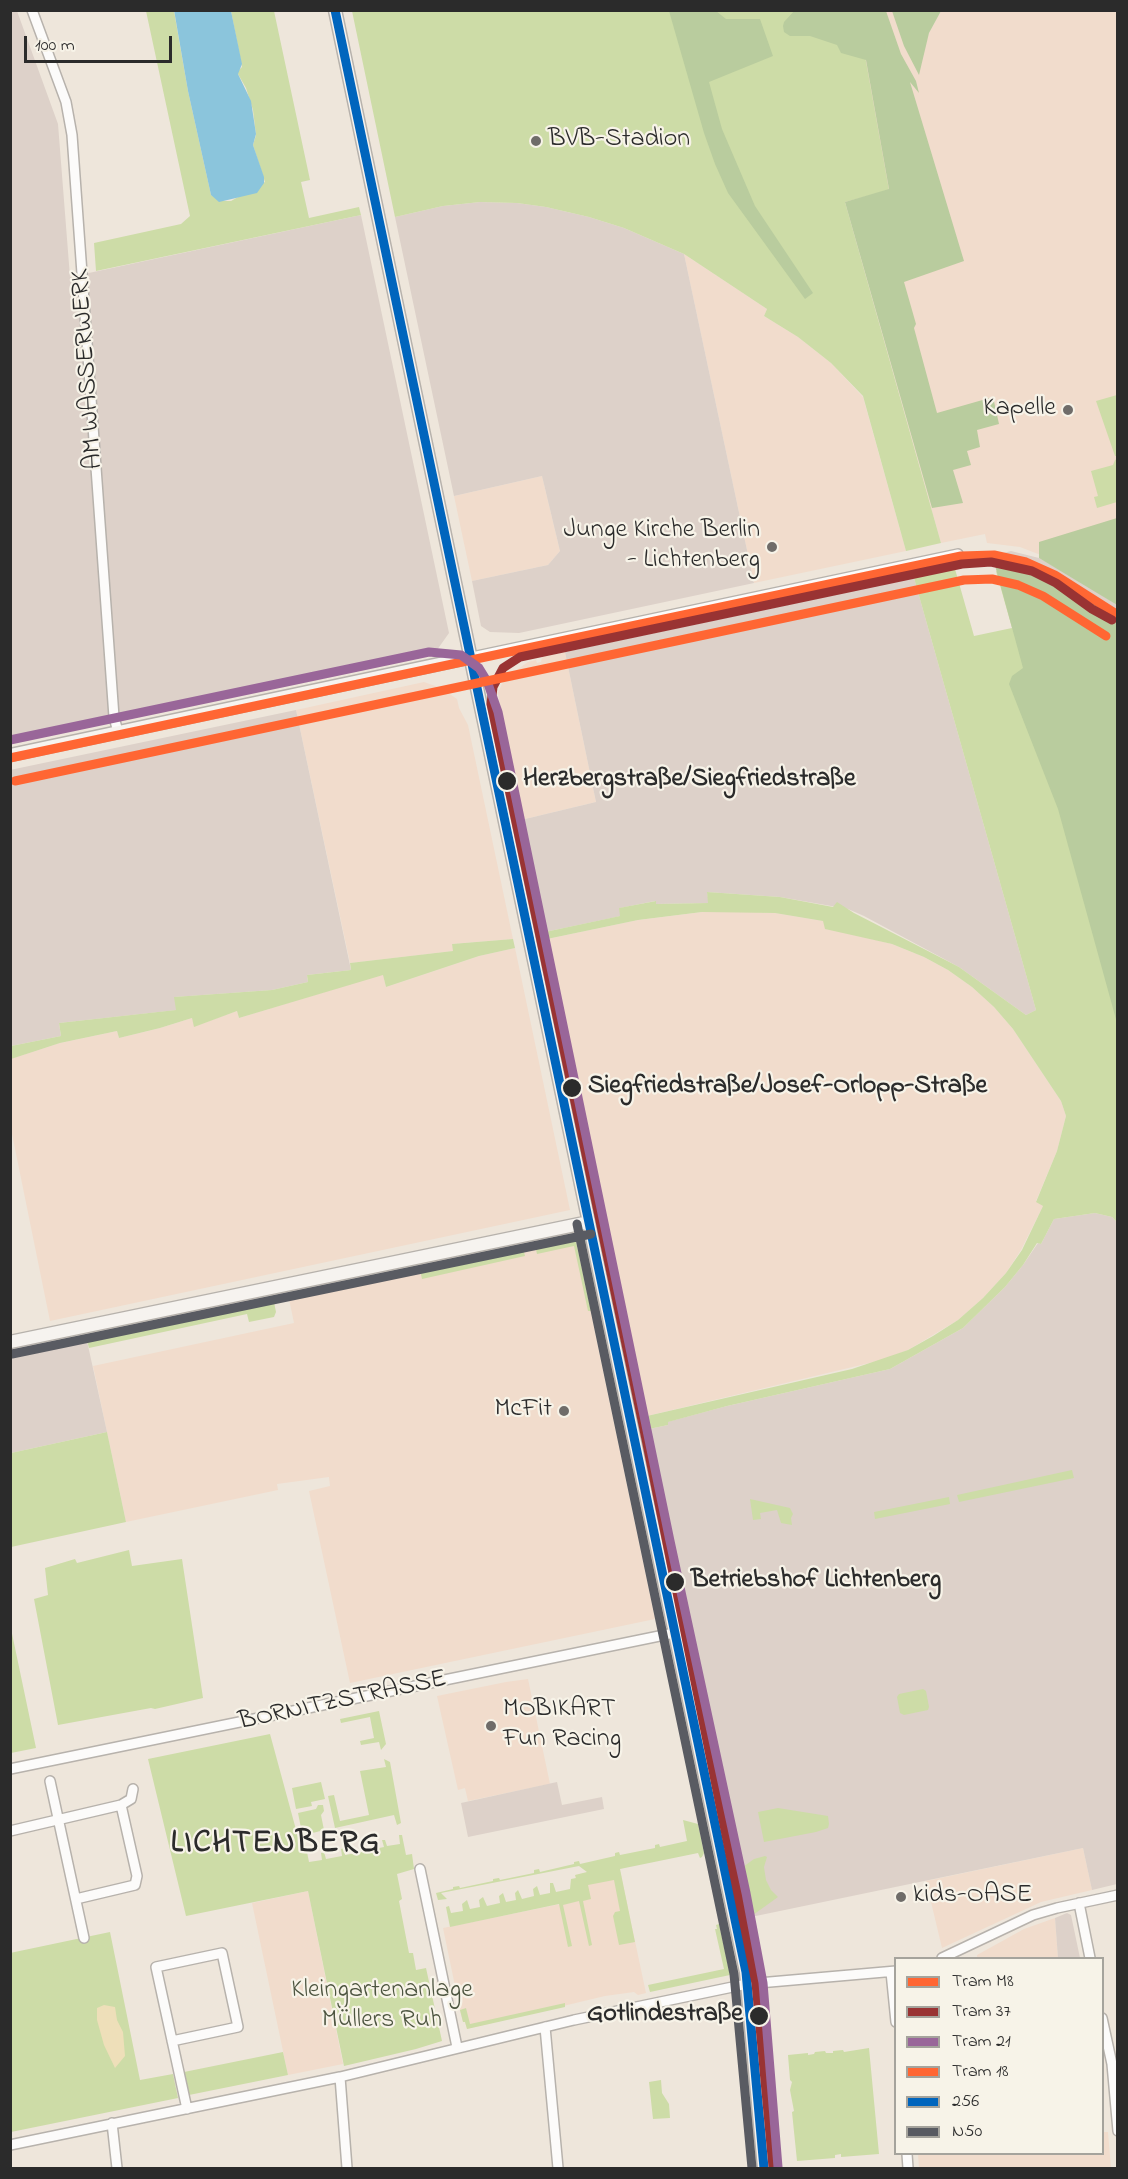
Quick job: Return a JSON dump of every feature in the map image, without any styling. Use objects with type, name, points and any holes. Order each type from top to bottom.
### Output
[{"type":"street","name":"AM WASSERWERK","points":[[32,10],[66,102],[72,135],[113,699],[118,732]]},
{"type":"street","points":[[335,10],[472,657],[747,1984],[764,2169]]},
{"type":"street","points":[[10,755],[957,554]]},
{"type":"street","points":[[10,1342],[589,1222]]},
{"type":"street","name":"BORNITZSTRASSE","points":[[10,1769],[674,1633]]},
{"type":"street","points":[[50,1781],[84,1938]]},
{"type":"street","points":[[10,1831],[121,1805],[131,1799],[133,1789]]},
{"type":"street","points":[[76,1899],[135,1885],[137,1876],[121,1805]]},
{"type":"street","points":[[420,1869],[457,2047]]},
{"type":"street","points":[[946,1957],[1033,1915],[1118,1895]]},
{"type":"street","points":[[1079,1903],[1090,1957]]},
{"type":"street","points":[[172,2041],[238,2027],[222,1953],[156,1967],[172,2041],[187,2109]]},
{"type":"street","points":[[10,2145],[340,2077],[457,2047],[747,1984],[893,1972],[894,1989]]},
{"type":"street","points":[[1104,2025],[1115,2064],[1118,2131]]},
{"type":"street","points":[[545,2027],[558,2169]]},
{"type":"street","points":[[340,2077],[347,2169]]},
{"type":"street","points":[[112,2123],[117,2169]]},
{"type":"shaded area","points":[[10,11],[17,11],[58,124],[70,277],[361,215],[449,633],[437,650],[11,740]]},
{"type":"shaded area","points":[[857,11],[916,11],[924,50],[929,33],[941,11],[1117,11],[1117,602],[1046,557],[1020,547],[987,543],[985,534],[941,543],[845,202]]},
{"type":"shaded area","points":[[480,202],[517,203],[589,217],[624,228],[684,254],[754,583],[519,633],[490,632],[481,626],[472,581],[548,565],[560,551],[542,476],[454,496],[395,217],[443,206]]},
{"type":"shaded area","points":[[684,254],[767,309],[764,316],[798,337],[831,363],[863,397],[906,551],[754,583]]},
{"type":"shaded area","points":[[542,476],[560,551],[548,565],[472,581],[454,496]]},
{"type":"shaded area","points":[[1011,551],[1039,558],[1075,578],[1117,605],[1117,618],[1040,571],[1008,561],[994,558],[993,561],[985,558]]},
{"type":"shaded area","points":[[914,578],[1036,1010],[1026,1015],[959,967],[864,916],[848,909],[780,897],[707,892],[709,903],[656,904],[655,901],[620,908],[621,916],[545,932],[521,820],[596,802],[565,652]]},
{"type":"shaded area","points":[[565,652],[596,802],[521,820],[501,724],[503,722],[498,693],[511,674],[528,662],[536,660],[537,663],[541,662],[542,657]]},
{"type":"shaded area","points":[[424,682],[441,688],[457,699],[468,725],[513,939],[452,944],[454,951],[350,963],[296,710]]},
{"type":"shaded area","points":[[296,710],[351,970],[307,975],[308,982],[272,990],[175,997],[177,1010],[59,1023],[61,1036],[11,1046],[10,770]]},
{"type":"shaded area","points":[[702,912],[775,913],[823,921],[860,936],[892,944],[948,970],[972,987],[1013,1029],[1061,1101],[1066,1116],[1057,1151],[1036,1201],[1043,1206],[1021,1250],[1006,1273],[958,1320],[908,1350],[882,1360],[647,1416],[547,939],[638,920]]},
{"type":"shaded area","points":[[515,948],[570,1210],[50,1321],[11,1129],[10,1059],[60,1043],[117,1031],[119,1038],[192,1018],[195,1026],[237,1011],[239,1018],[383,974],[386,987],[479,956]]},
{"type":"shaded area","name":"Betriebshof Lichtenberg","points":[[1095,1213],[1112,1217],[1117,1222],[1117,1884],[1092,1890],[1083,1848],[751,1917],[713,1750],[713,1744],[717,1742],[649,1429],[727,1406],[890,1369],[963,1328],[1005,1287],[1038,1243],[1041,1244],[1054,1219]]},
{"type":"shaded area","points":[[575,1237],[655,1619],[350,1683],[309,1491],[330,1486],[329,1477],[277,1484],[278,1490],[126,1522],[93,1366],[294,1323],[289,1299]]},
{"type":"shaded area","points":[[87,1341],[107,1432],[11,1453],[10,1357]]},
{"type":"shaded area","points":[[528,1679],[550,1784],[468,1801],[465,1788],[458,1790],[437,1696]]},
{"type":"shaded area","points":[[557,1782],[562,1805],[602,1797],[604,1809],[468,1837],[461,1803]]},
{"type":"shaded area","points":[[1083,1848],[1092,1890],[1041,1902],[942,1948],[926,1881]]},
{"type":"shaded area","points":[[619,1866],[646,1993],[638,1995],[634,1992],[605,1996],[467,2029],[460,2010],[443,1928],[580,1900],[575,1875]]},
{"type":"shaded area","points":[[308,1891],[343,2064],[288,2075],[252,1903]]},
{"type":"shaded area","points":[[1067,1913],[1071,1915],[1080,1957],[1058,1957],[1055,1918]]},
{"type":"shaded area","points":[[1055,1918],[1058,1957],[977,1957],[977,1955],[1024,1929]]},
{"type":"shaded area","points":[[1104,2132],[1108,2132],[1111,2168],[919,2168],[918,2155],[1104,2155]]},
{"type":"green space","points":[[795,10],[886,11],[901,54],[916,81],[919,93],[910,82],[964,261],[904,282],[916,324],[914,328],[937,413],[993,397],[999,424],[977,430],[980,447],[967,451],[971,465],[953,470],[963,503],[932,508],[845,202],[889,189],[866,60],[841,53],[837,45],[810,36],[790,36],[784,32],[784,22]]},
{"type":"green space","points":[[146,11],[174,11],[188,91],[211,195],[221,201],[231,201],[265,182],[253,145],[256,135],[253,110],[246,88],[238,74],[242,67],[231,11],[274,11],[310,180],[301,182],[309,218],[359,207],[361,215],[96,271],[94,243],[181,224],[190,216]]},
{"type":"green space","points":[[352,11],[857,11],[889,190],[845,202],[941,543],[906,551],[863,396],[831,363],[798,337],[764,316],[767,309],[684,254],[624,228],[589,217],[517,203],[480,202],[443,206],[395,217]]},
{"type":"green space","points":[[669,11],[716,11],[726,19],[760,19],[773,56],[709,82],[722,129],[755,206],[813,293],[805,299],[728,193],[704,133]]},
{"type":"green space","points":[[892,11],[941,11],[929,33],[919,75],[904,46]]},
{"type":"green space","points":[[1117,395],[1118,456],[1115,456],[1096,401]]},
{"type":"green space","points":[[1117,459],[1117,502],[1097,508],[1094,497],[1098,496],[1091,471],[1113,465]]},
{"type":"green space","points":[[1117,518],[1117,605],[1039,558],[1039,542]]},
{"type":"green space","points":[[993,558],[1026,565],[1040,571],[1117,618],[1117,1023],[1058,809],[1009,684],[1012,676],[1023,668]]},
{"type":"green space","points":[[955,569],[974,636],[1012,628],[996,571],[1117,633],[1117,1222],[1112,1217],[1095,1213],[1054,1219],[1041,1244],[1037,1243],[1005,1287],[963,1328],[890,1369],[727,1406],[649,1429],[647,1416],[852,1369],[908,1350],[933,1336],[958,1320],[1006,1273],[1022,1250],[1043,1206],[1036,1202],[1057,1151],[1066,1116],[1061,1101],[1013,1029],[972,987],[948,970],[892,944],[825,929],[823,921],[775,913],[702,912],[638,920],[547,939],[545,932],[620,916],[619,908],[656,901],[656,904],[708,903],[707,892],[780,897],[833,907],[837,902],[959,967],[1026,1015],[1036,1010],[914,578]]},
{"type":"green space","points":[[513,939],[515,948],[479,956],[386,987],[383,975],[239,1018],[237,1011],[194,1027],[192,1018],[119,1038],[117,1031],[60,1043],[11,1059],[11,1046],[61,1036],[59,1023],[176,1010],[174,997],[272,990],[308,982],[307,975],[351,970],[350,963],[453,951],[452,944]]},
{"type":"green space","points":[[575,1237],[591,1311],[588,1311],[574,1246],[537,1254],[535,1245]]},
{"type":"green space","points":[[523,1248],[525,1256],[422,1279],[420,1270]]},
{"type":"green space","points":[[274,1302],[276,1312],[274,1317],[249,1322],[247,1314],[89,1348],[87,1341]]},
{"type":"green space","points":[[107,1432],[126,1522],[11,1547],[11,1453]]},
{"type":"green space","points":[[1072,1470],[1074,1478],[959,1502],[957,1495]]},
{"type":"green space","points":[[949,1497],[950,1504],[875,1519],[874,1512]]},
{"type":"green space","points":[[750,1499],[790,1508],[793,1514],[792,1525],[781,1523],[777,1510],[760,1513],[761,1519],[753,1520]]},
{"type":"green space","points":[[129,1550],[132,1566],[182,1559],[203,1698],[155,1709],[58,1725],[34,1599],[48,1595],[45,1568],[75,1559],[77,1563]]},
{"type":"green space","points":[[10,1624],[36,1748],[11,1753],[10,1753]]},
{"type":"green space","points":[[923,1689],[926,1691],[928,1710],[904,1715],[900,1713],[897,1697],[899,1694]]},
{"type":"green space","points":[[379,1711],[386,1744],[381,1750],[379,1742],[361,1745],[360,1741],[374,1738],[370,1717],[341,1723],[340,1719]]},
{"type":"green space","name":"Kleingartenanlage Müllers Ruh","points":[[270,1734],[298,1837],[304,1837],[309,1862],[322,1860],[321,1853],[324,1852],[326,1859],[342,1856],[341,1849],[344,1848],[345,1855],[362,1852],[361,1844],[365,1851],[384,1847],[382,1840],[385,1840],[387,1846],[400,1844],[399,1835],[402,1835],[406,1855],[412,1854],[414,1869],[397,1874],[402,1899],[399,1901],[409,1953],[413,1953],[416,1970],[426,1968],[442,2041],[344,2066],[308,1891],[186,1916],[148,1759]]},
{"type":"green space","points":[[384,1759],[390,1762],[401,1823],[397,1825],[394,1815],[335,1828],[328,1796],[334,1795],[340,1821],[369,1815],[360,1771],[386,1767]]},
{"type":"green space","points":[[321,1782],[325,1799],[311,1802],[312,1806],[296,1809],[292,1788]]},
{"type":"green space","points":[[318,1805],[323,1805],[324,1811],[321,1815],[324,1830],[309,1834],[301,1828],[298,1813],[316,1809]]},
{"type":"green space","points":[[778,1808],[828,1816],[828,1828],[764,1842],[758,1812]]},
{"type":"green space","points":[[683,1820],[698,1824],[704,1853],[702,1857],[700,1858],[698,1853],[620,1869],[635,1942],[619,1945],[613,1916],[615,1912],[620,1911],[614,1880],[588,1885],[591,1899],[583,1901],[592,1945],[589,1946],[579,1901],[563,1905],[572,1946],[568,1947],[559,1904],[450,1927],[446,1907],[449,1906],[451,1913],[463,1911],[462,1904],[467,1900],[470,1909],[480,1907],[479,1900],[483,1897],[487,1906],[500,1903],[499,1896],[503,1893],[506,1902],[516,1900],[515,1893],[518,1890],[522,1899],[534,1896],[533,1889],[537,1886],[540,1895],[550,1893],[550,1883],[553,1883],[556,1892],[570,1889],[571,1879],[576,1878],[575,1875],[587,1872],[579,1866],[441,1893],[447,1899],[438,1900],[436,1893],[453,1889],[453,1887],[459,1886],[460,1888],[493,1881],[493,1879],[499,1878],[500,1880],[534,1873],[534,1870],[539,1869],[540,1872],[579,1861],[580,1864],[615,1856],[615,1853],[619,1852],[620,1855],[655,1848],[655,1845],[659,1844],[660,1847],[687,1841]]},
{"type":"green space","points":[[767,1857],[764,1867],[766,1880],[778,1897],[753,1915],[743,1867],[754,1859]]},
{"type":"green space","points":[[719,1924],[730,1975],[650,1992],[648,1985],[724,1969],[715,1929]]},
{"type":"green space","points":[[110,1932],[140,2080],[173,2074],[178,2098],[11,2132],[10,1953]]},
{"type":"green space","points":[[565,2003],[565,2007],[467,2029],[460,2010],[466,2008],[470,2024]]},
{"type":"green space","points":[[869,2048],[879,2154],[841,2157],[841,2154],[835,2155],[835,2158],[797,2161],[788,2055],[808,2053],[808,2055],[825,2051],[833,2053],[833,2051],[843,2050],[844,2052]]},
{"type":"green space","points":[[283,2052],[288,2075],[189,2095],[184,2072]]},
{"type":"green space","points":[[661,2080],[662,2093],[669,2104],[670,2118],[653,2119],[649,2082]]},
{"type":"sand","points":[[104,2005],[115,2007],[117,2020],[123,2032],[125,2056],[115,2068],[104,2045],[97,2020],[97,2008]]},
{"type":"water","points":[[174,10],[231,11],[242,64],[238,74],[251,101],[256,134],[253,145],[264,177],[264,183],[257,193],[219,202],[211,195],[188,91]]},
{"type":"tram line","name":"M8","points":[[10,758],[961,556],[994,555],[1026,562],[1055,575],[1118,615]]},
{"type":"tram line","name":"37","points":[[773,2167],[756,1983],[646,1439],[491,704],[493,687],[503,668],[520,657],[962,564],[991,562],[1032,571],[1056,583],[1092,609],[1112,620]]},
{"type":"tram line","name":"18","points":[[15,781],[964,580],[992,579],[1018,585],[1043,596],[1106,636]]},
{"type":"tram line","name":"21","points":[[10,740],[429,652],[461,655],[479,668],[487,681],[498,712],[670,1541],[746,1893],[763,1983],[778,2167]]},
{"type":"transit line","name":"256","points":[[335,10],[746,1972],[764,2168]]},
{"type":"transit line","name":"N50","points":[[577,1224],[734,1974],[752,2168]]},
{"type":"transit line","name":"N50","points":[[12,1354],[591,1234]]},
{"type":"place","name":"BVB-Stadion","points":[[536,141]]},
{"type":"place","name":"Kapelle","points":[[1068,410]]},
{"type":"place","name":"Junge Kirche Berlin - Lichtenberg","points":[[772,547]]},
{"type":"place","name":"Herzbergstraße/Siegfriedstraße","points":[[507,781]]},
{"type":"place","name":"Siegfriedstraße/Josef-Orlopp-Straße","points":[[572,1088]]},
{"type":"place","name":"McFit","points":[[564,1411]]},
{"type":"place","name":"Betriebshof Lichtenberg","points":[[675,1582]]},
{"type":"place","name":"MOBIKART Fun Racing","points":[[491,1726]]},
{"type":"place","name":"kids-OASE","points":[[901,1897]]},
{"type":"place","name":"Gotlindestraße","points":[[759,2016]]},
{"type":"district","name":"LICHTENBERG","points":[[276,1846]]}]
